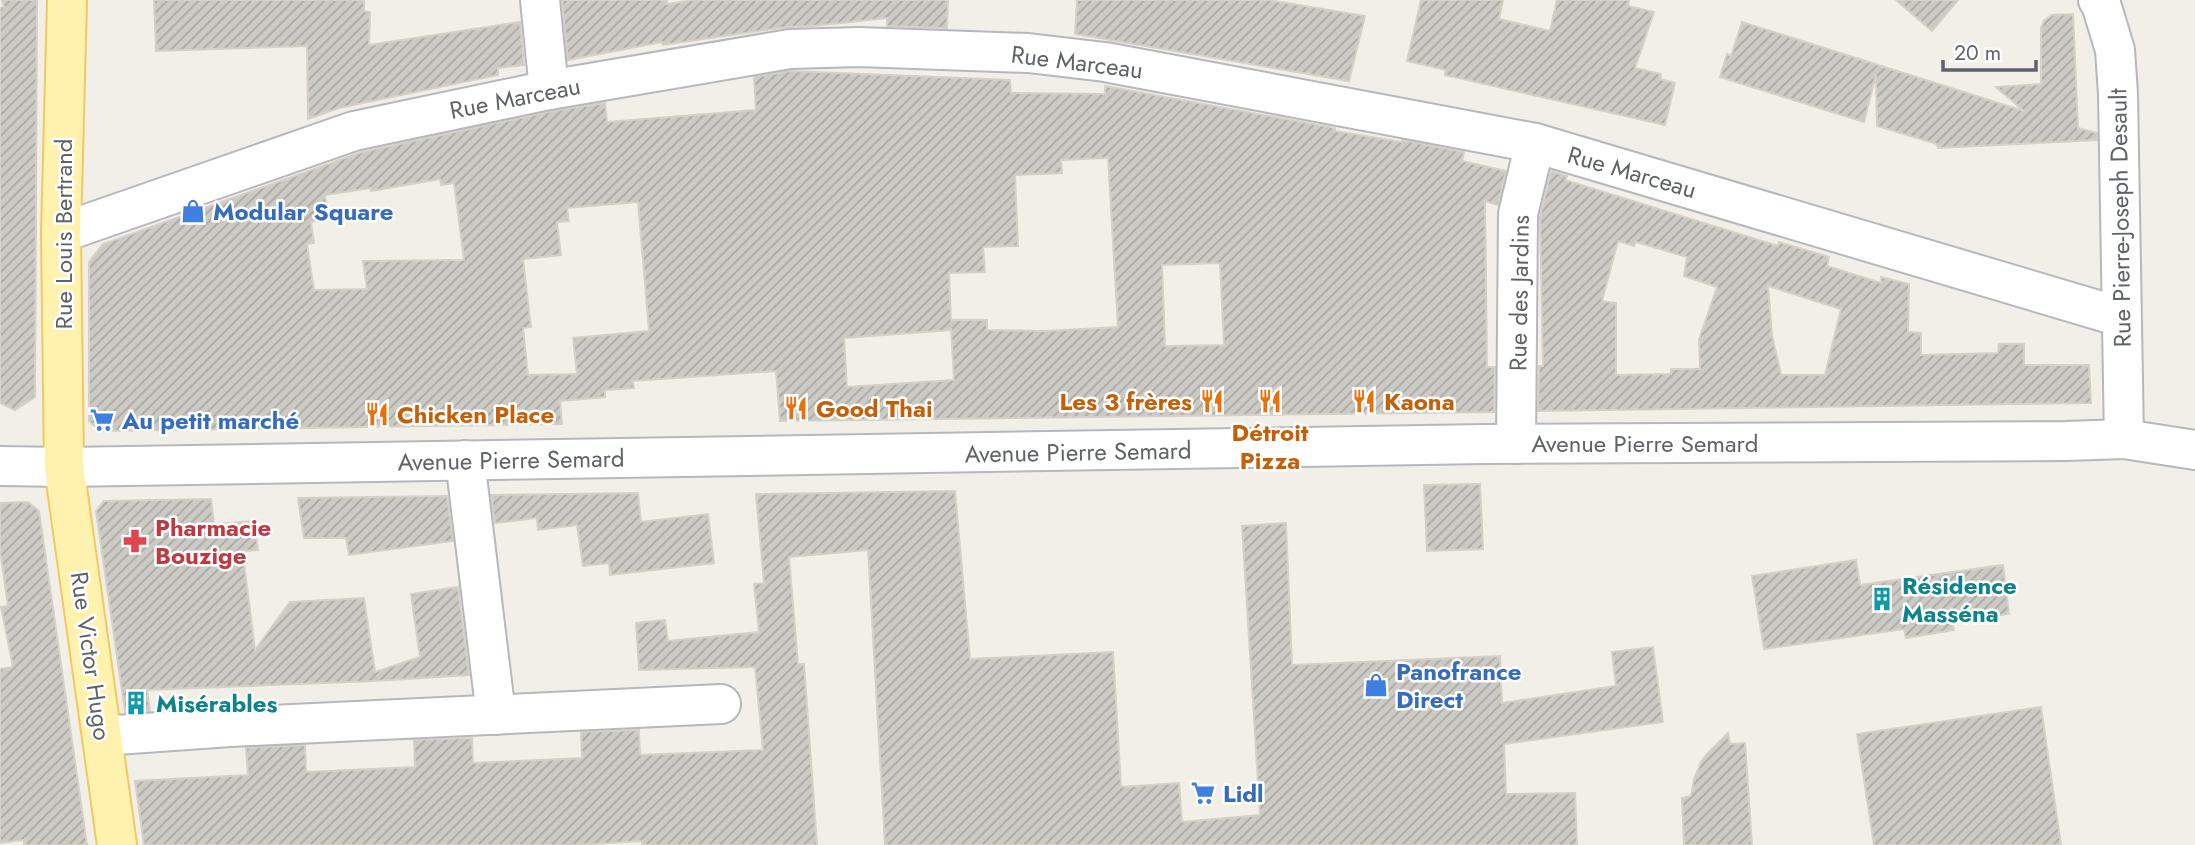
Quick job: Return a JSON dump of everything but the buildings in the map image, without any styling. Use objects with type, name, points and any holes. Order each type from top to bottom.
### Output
[{"type":"main road","name":"Rue Louis Bertrand","points":[[64,467],[61,233],[67,0]]},
{"type":"main road","name":"Rue Victor Hugo","points":[[64,467],[117,845]]},
{"type":"street","points":[[540,0],[549,90]]},
{"type":"street","name":"Rue Pierre-Joseph Desault","points":[[2098,0],[2115,50],[2118,94],[2104,312],[2108,439]]},
{"type":"street","name":"Rue Marceau","points":[[61,233],[362,129],[549,90],[790,49],[859,47],[1028,53],[1105,62],[1535,143],[2104,312]]},
{"type":"street","name":"Rue des Jardins","points":[[1516,444],[1518,214],[1535,143]]},
{"type":"street","name":"Avenue Pierre Semard","points":[[7,461],[64,467],[1516,444],[2108,439],[2195,450]]},
{"type":"street","points":[[466,460],[496,715]]},
{"type":"street","points":[[102,736],[230,727],[721,704]]},
{"type":"place","name":"Modular Square","points":[[193,211]]},
{"type":"place","name":"Les 3 frères","points":[[1212,401]]},
{"type":"place","name":"Détroit Pizza","points":[[1270,401]]},
{"type":"place","name":"Kaona","points":[[1364,401]]},
{"type":"place","name":"Good Thai","points":[[796,408]]},
{"type":"place","name":"Chicken Place","points":[[377,414]]},
{"type":"place","name":"Au petit marché","points":[[102,420]]},
{"type":"place","name":"Pharmacie Bouzige","points":[[135,541]]},
{"type":"place","name":"Résidence Masséna","points":[[1882,599]]},
{"type":"place","name":"Panofrance Direct","points":[[1376,685]]},
{"type":"place","name":"Misérables","points":[[136,703]]},
{"type":"place","name":"Lidl","points":[[1203,793]]}]
